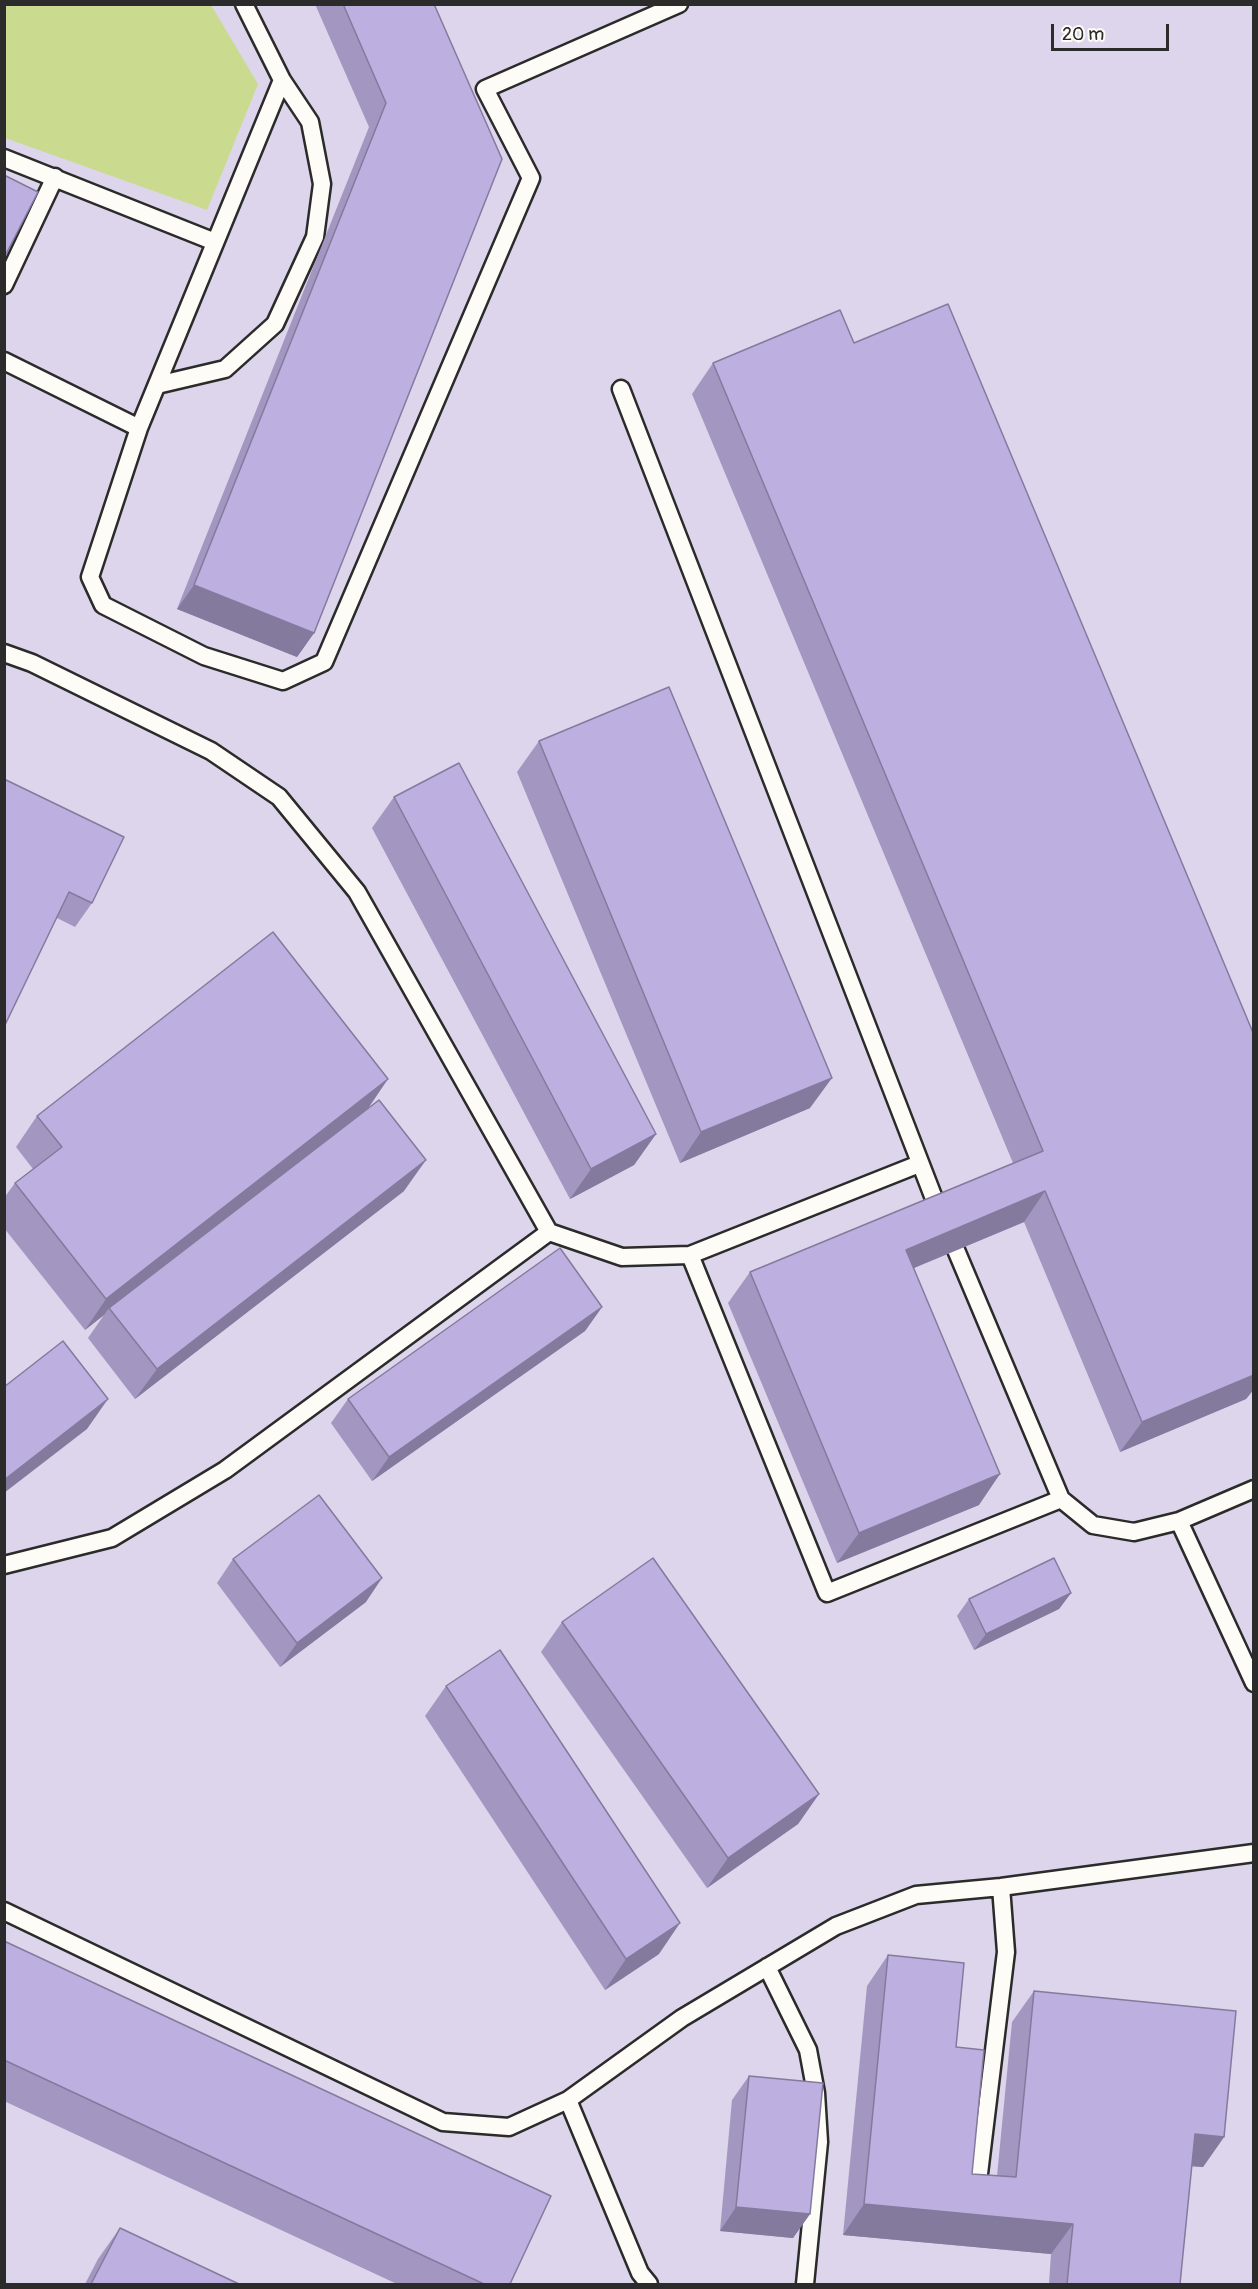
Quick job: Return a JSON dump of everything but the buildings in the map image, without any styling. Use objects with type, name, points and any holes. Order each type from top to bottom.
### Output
[{"type":"lane","points":[[156,385],[225,369],[275,324],[315,237],[322,184],[310,122],[282,80],[244,4]]},
{"type":"lane","points":[[282,80],[139,428],[90,577],[103,605],[204,656],[283,681],[324,662],[531,178],[485,89],[679,4]]},
{"type":"lane","points":[[4,158],[215,242]]},
{"type":"lane","points":[[4,285],[55,177]]},
{"type":"lane","points":[[4,361],[139,428]]},
{"type":"lane","points":[[621,389],[940,1214]]},
{"type":"lane","points":[[4,653],[32,663],[211,751],[279,797],[357,892],[549,1232],[622,1257],[690,1255],[919,1164]]},
{"type":"lane","points":[[4,1565],[112,1538],[225,1470],[549,1232]]},
{"type":"lane","points":[[956,1250],[1061,1499],[1094,1525],[1134,1532],[1179,1521],[1254,1489]]},
{"type":"lane","points":[[690,1255],[826,1593],[1061,1499]]},
{"type":"lane","points":[[1179,1521],[1254,1683]]},
{"type":"lane","points":[[4,1911],[443,2122],[509,2127],[568,2100],[682,2018],[836,1926],[916,1895],[1000,1887],[1254,1853]]},
{"type":"lane","points":[[977,2190],[1006,1952],[1000,1887]]},
{"type":"lane","points":[[767,1967],[808,2050],[816,2093],[819,2142],[806,2284]]},
{"type":"lane","points":[[568,2100],[640,2273],[649,2284]]},
{"type":"shaded area","points":[[4,5],[1253,5],[1253,2284],[5,2284]]},
{"type":"green space","points":[[5,4],[211,5],[258,84],[207,210],[5,138]]}]
